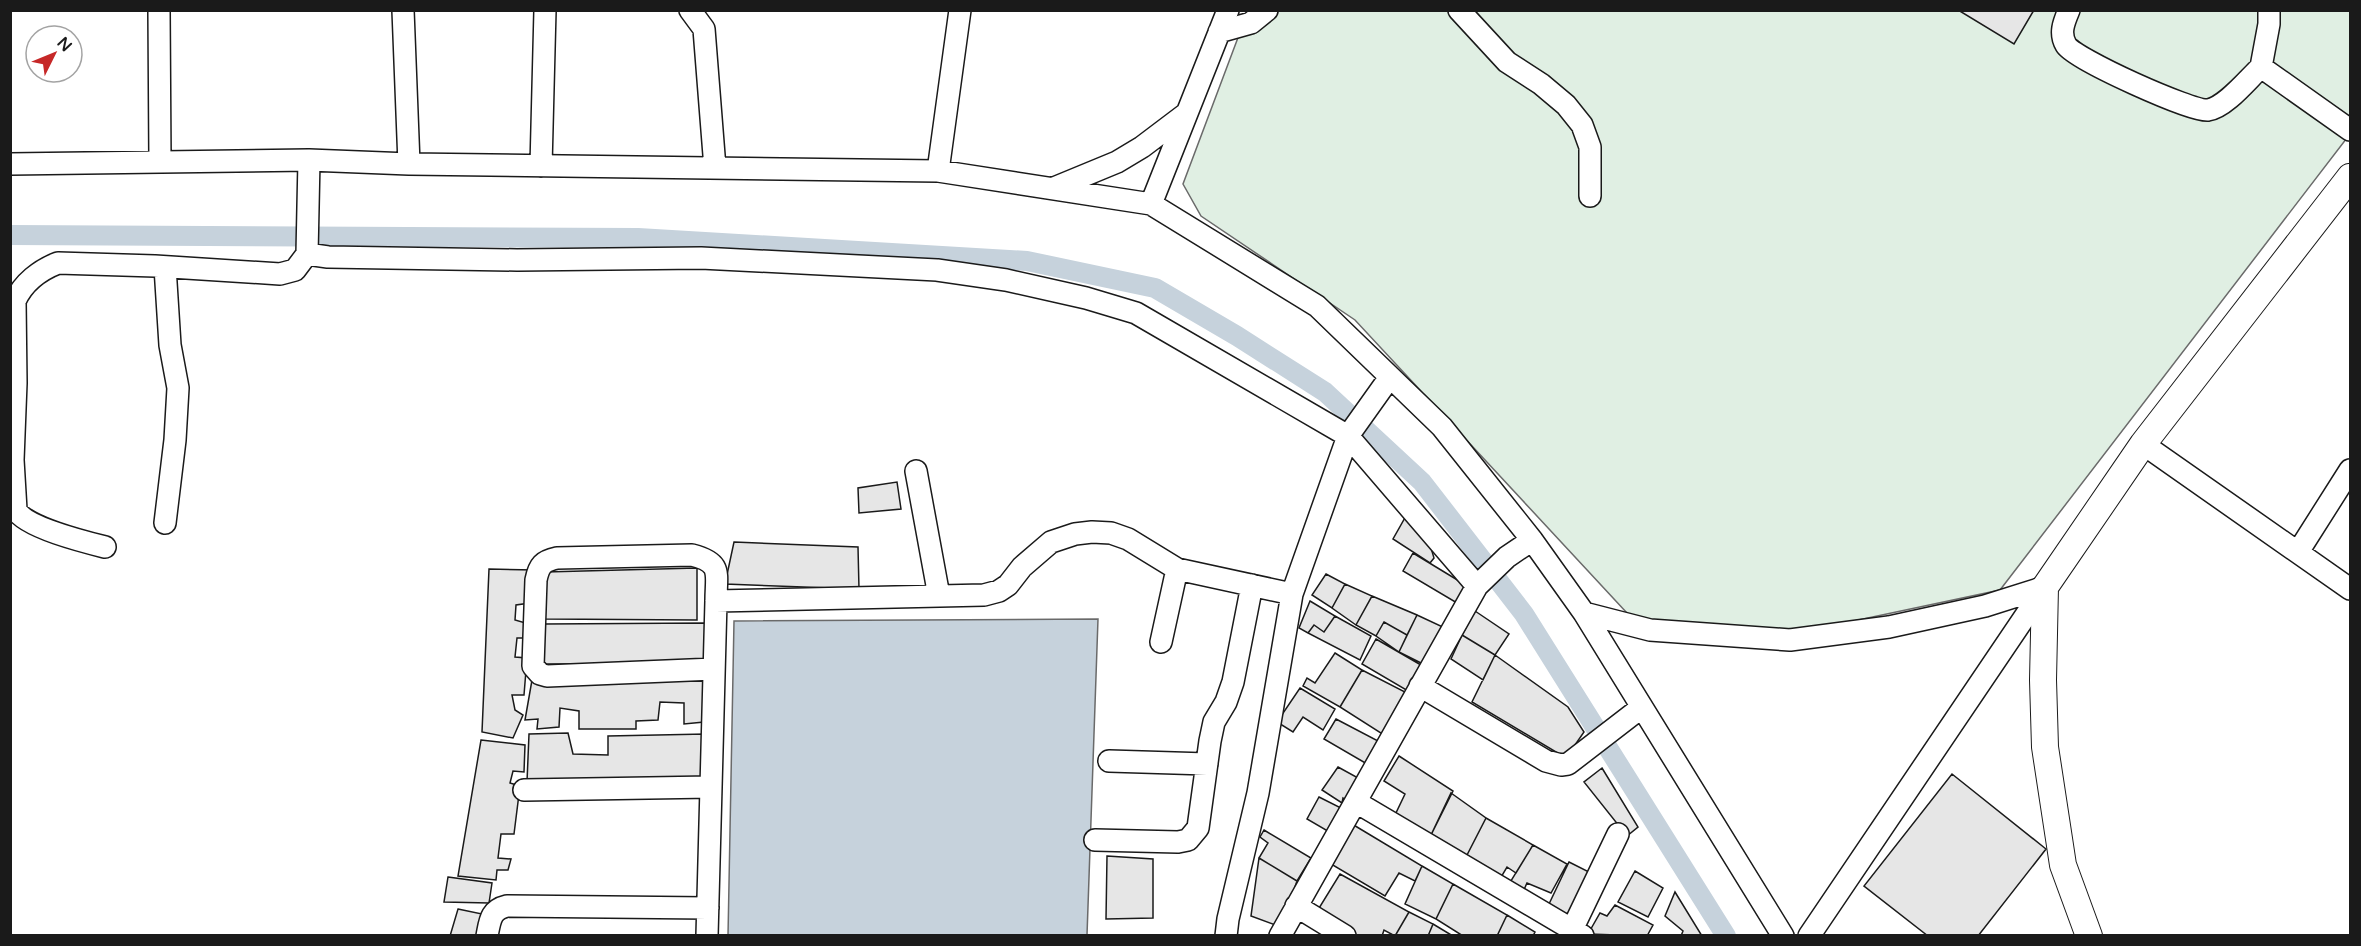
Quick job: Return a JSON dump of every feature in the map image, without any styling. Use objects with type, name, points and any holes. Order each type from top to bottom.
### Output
[{"type":"main road","points":[[2089,936],[2063,865],[2045,747],[2043,680],[2045,587],[2143,444],[2350,177]]},
{"type":"street","points":[[159,10],[160,162]]},
{"type":"street","points":[[403,10],[409,164]]},
{"type":"street","points":[[541,166],[545,10]]},
{"type":"street","points":[[690,10],[704,29],[715,168]]},
{"type":"street","points":[[938,171],[960,10]]},
{"type":"street","points":[[1151,204],[1228,10]]},
{"type":"street","points":[[1219,32],[1251,23],[1266,10]]},
{"type":"street","points":[[1459,10],[1507,62],[1541,84],[1566,105],[1582,125],[1590,147],[1590,196]]},
{"type":"street","points":[[2069,10],[2061,29],[2066,45],[2075,54],[2103,70],[2189,106],[2207,110],[2224,103],[2261,67],[2269,24],[2269,10]]},
{"type":"street","points":[[2261,67],[2350,130]]},
{"type":"street","points":[[1051,189],[1117,162],[1142,147],[1187,113]]},
{"type":"street","points":[[105,547],[84,542],[26,520],[15,510],[13,460],[16,383],[15,301],[19,292],[46,267],[58,263],[280,274],[296,270],[307,247],[309,160]]},
{"type":"street","points":[[10,164],[309,160],[409,164],[938,171],[1151,204],[1317,306],[1443,427],[1532,540],[1584,613],[1783,936]]},
{"type":"street","points":[[307,247],[328,257],[517,261],[701,258],[937,270],[1006,280],[1086,298],[1136,313],[1351,431],[1480,582]]},
{"type":"street","points":[[165,267],[170,345],[178,388],[175,440],[165,523]]},
{"type":"street","points":[[1227,936],[1228,919],[1258,793],[1292,594],[1351,431],[1390,377]]},
{"type":"street","points":[[2143,444],[2350,588]]},
{"type":"street","points":[[2298,552],[2350,470]]},
{"type":"street","points":[[916,471],[939,596]]},
{"type":"street","points":[[716,601],[984,595],[999,591],[1008,585],[1022,567],[1051,542],[1075,534],[1111,533],[1128,539],[1177,569],[1292,594]]},
{"type":"street","points":[[1280,936],[1480,582],[1507,557],[1532,540]]},
{"type":"street","points":[[707,936],[716,601],[714,564],[709,559],[692,555],[557,558],[542,562],[538,568],[533,666],[540,674],[547,676],[714,669]]},
{"type":"street","points":[[1161,642],[1177,569]]},
{"type":"street","points":[[1095,840],[1178,842],[1188,840],[1198,828],[1214,722],[1226,702],[1233,682],[1252,585]]},
{"type":"street","points":[[1584,613],[1650,630],[1790,640],[1889,627],[1985,606],[2045,587]]},
{"type":"street","points":[[1809,936],[2045,587]]},
{"type":"street","points":[[1420,686],[1546,761],[1561,765],[1568,764],[1598,743],[1642,707]]},
{"type":"street","points":[[1109,761],[1207,764]]},
{"type":"street","points":[[524,790],[711,787]]},
{"type":"street","points":[[1356,802],[1574,933],[1618,834]]},
{"type":"street","points":[[487,936],[491,916],[494,912],[507,906],[708,908]]},
{"type":"street","points":[[1296,906],[1345,936]]},
{"type":"green space","points":[[1248,11],[2350,11],[2350,134],[2000,590],[1797,633],[1640,627],[1355,320],[1201,216],[1183,184]]},
{"type":"shaded area","points":[[1098,619],[1087,935],[728,936],[734,621]]},
{"type":"building","points":[[1958,10],[2034,10],[2014,44]]},
{"type":"building","points":[[897,482],[901,509],[859,513],[858,488]]},
{"type":"building","points":[[1406,516],[1428,538],[1434,558],[1430,563],[1393,539]]},
{"type":"building","points":[[734,542],[858,547],[859,589],[725,584]]},
{"type":"building","points":[[1413,553],[1469,587],[1457,603],[1403,571]]},
{"type":"building","points":[[697,568],[697,620],[545,619],[545,572]]},
{"type":"building","points":[[489,569],[534,570],[530,603],[516,605],[515,620],[529,624],[529,638],[517,638],[515,657],[527,658],[524,695],[512,695],[515,710],[523,715],[513,738],[482,732]]},
{"type":"building","points":[[1326,574],[1345,584],[1332,608],[1312,595]]},
{"type":"building","points":[[1345,584],[1372,596],[1356,625],[1332,608]]},
{"type":"building","points":[[1372,596],[1417,615],[1407,635],[1384,622],[1376,636],[1356,625]]},
{"type":"building","points":[[1310,601],[1335,616],[1324,632],[1314,625],[1308,633],[1299,628]]},
{"type":"building","points":[[1475,611],[1509,634],[1495,655],[1462,635]]},
{"type":"building","points":[[1417,615],[1445,628],[1423,664],[1399,652]]},
{"type":"building","points":[[1335,616],[1371,636],[1360,660],[1308,633],[1314,625],[1324,632]]},
{"type":"building","points":[[1384,622],[1407,635],[1399,652],[1376,636]]},
{"type":"building","points":[[706,623],[704,664],[543,664],[544,624]]},
{"type":"building","points":[[1462,635],[1495,655],[1483,680],[1451,659]]},
{"type":"building","points":[[1376,639],[1421,665],[1408,691],[1362,664]]},
{"type":"building","points":[[1335,653],[1362,670],[1340,707],[1303,686],[1307,678],[1315,683]]},
{"type":"building","points":[[1495,655],[1568,707],[1584,732],[1566,758],[1472,702]]},
{"type":"building","points":[[1362,670],[1407,693],[1387,737],[1340,707]]},
{"type":"building","points":[[532,680],[705,681],[704,722],[684,724],[684,703],[660,702],[658,720],[636,721],[636,729],[579,729],[579,711],[560,708],[559,727],[537,729],[538,719],[525,720]]},
{"type":"building","points":[[1300,688],[1335,709],[1323,730],[1303,717],[1293,732],[1277,722]]},
{"type":"building","points":[[1336,719],[1380,742],[1367,764],[1324,739]]},
{"type":"building","points":[[568,733],[573,754],[608,755],[608,736],[706,734],[707,781],[527,782],[529,734]]},
{"type":"building","points":[[481,740],[525,745],[524,772],[513,771],[510,783],[520,786],[514,834],[501,834],[498,858],[511,859],[508,870],[497,870],[496,880],[458,876]]},
{"type":"building","points":[[1399,756],[1453,791],[1431,835],[1395,815],[1405,794],[1384,781]]},
{"type":"building","points":[[1338,767],[1360,779],[1349,802],[1343,798],[1342,803],[1322,790]]},
{"type":"building","points":[[1602,768],[1638,827],[1627,836],[1584,782]]},
{"type":"building","points":[[1952,774],[2046,849],[1978,936],[1928,936],[1864,886]]},
{"type":"building","points":[[1451,793],[1486,818],[1466,857],[1431,835]]},
{"type":"building","points":[[1319,797],[1343,809],[1331,833],[1307,819]]},
{"type":"building","points":[[1486,818],[1533,845],[1516,873],[1507,867],[1500,879],[1466,857]]},
{"type":"building","points":[[1352,824],[1422,866],[1415,881],[1399,873],[1385,896],[1331,864]]},
{"type":"building","points":[[1264,830],[1311,858],[1297,881],[1259,858],[1268,843],[1260,837]]},
{"type":"building","points":[[1533,845],[1567,864],[1551,893],[1527,883],[1522,894],[1509,884]]},
{"type":"building","points":[[1107,856],[1153,859],[1153,918],[1106,919]]},
{"type":"building","points":[[1259,858],[1297,881],[1281,927],[1251,916]]},
{"type":"building","points":[[1569,862],[1593,874],[1571,922],[1549,904]]},
{"type":"building","points":[[1422,866],[1453,884],[1436,919],[1405,904]]},
{"type":"building","points":[[1635,871],[1663,888],[1648,917],[1618,902]]},
{"type":"building","points":[[1340,874],[1409,912],[1395,936],[1384,930],[1382,936],[1355,936],[1316,913]]},
{"type":"building","points":[[448,877],[492,883],[489,903],[444,902]]},
{"type":"building","points":[[1453,884],[1507,915],[1497,936],[1463,936],[1436,919]]},
{"type":"building","points":[[1675,892],[1702,936],[1681,936],[1683,931],[1665,916]]},
{"type":"building","points":[[1615,905],[1653,925],[1647,936],[1588,934],[1600,913],[1607,916]]},
{"type":"building","points":[[458,909],[487,915],[484,936],[450,936]]},
{"type":"building","points":[[1409,912],[1433,924],[1428,936],[1395,936]]},
{"type":"building","points":[[1507,915],[1535,932],[1533,936],[1497,936]]},
{"type":"building","points":[[1433,924],[1453,936],[1428,936]]},
{"type":"waterway","points":[[10,235],[638,238],[1027,261],[1155,288],[1237,336],[1325,392],[1422,482],[1524,614],[1726,936]]}]
